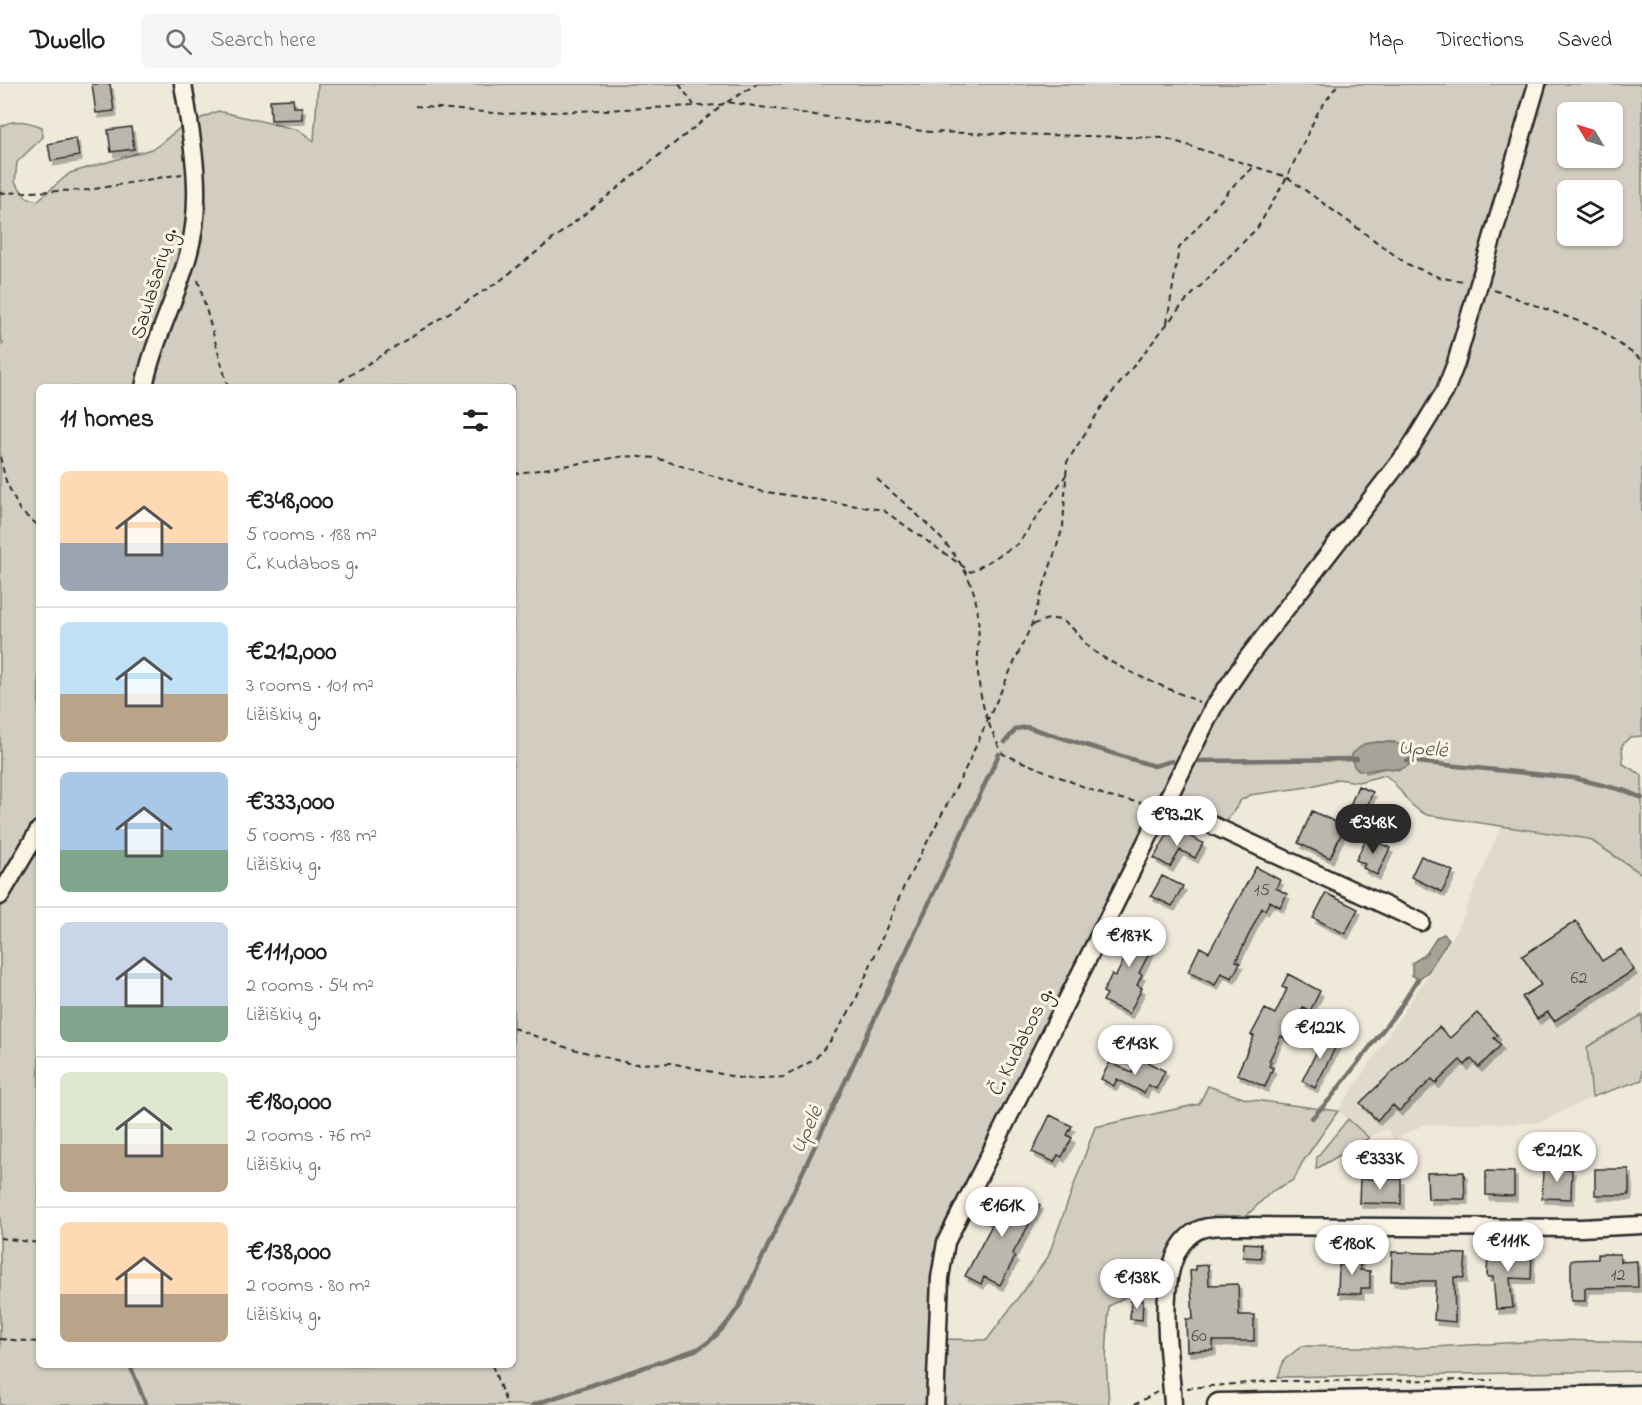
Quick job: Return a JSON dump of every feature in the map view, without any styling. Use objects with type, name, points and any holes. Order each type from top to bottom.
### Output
[{"type":"main road","points":[[1219,1405],[1642,1396]]},
{"type":"street","name":"Saulašarių g.","points":[[145,384],[189,252],[196,212],[196,172],[183,84]]},
{"type":"street","name":"Č. Kudabos g.","points":[[935,1405],[940,1278],[946,1242],[1213,708],[1246,660],[1409,450],[1429,419],[1456,363],[1537,84]]},
{"type":"street","points":[[1164,806],[1186,813],[1421,922]]},
{"type":"street","points":[[0,896],[36,835]]},
{"type":"street","points":[[1173,1405],[1166,1286],[1173,1260],[1181,1247],[1196,1231],[1205,1228],[1251,1226],[1581,1228],[1642,1225]]},
{"type":"path","points":[[679,84],[694,105]]},
{"type":"path","points":[[336,384],[501,280],[727,102],[757,84]]},
{"type":"path","points":[[516,1029],[565,1047],[632,1064],[671,1063],[744,1079],[784,1077],[815,1059],[832,1039],[854,1004],[905,884],[962,777],[1031,626],[1063,527],[1067,462],[1104,403],[1183,304],[1258,227],[1287,177],[1318,112],[1338,84]]},
{"type":"path","points":[[415,106],[506,114],[720,105],[727,102],[930,132],[1165,138],[1287,177],[1407,264],[1441,278],[1478,284],[1597,328],[1642,360]]},
{"type":"path","points":[[1167,324],[1179,248],[1234,185],[1255,166]]},
{"type":"path","points":[[0,193],[88,190],[196,172]]},
{"type":"path","points":[[189,252],[227,384]]},
{"type":"path","points":[[516,474],[625,456],[656,458],[761,491],[883,510],[971,572],[979,570],[1018,544],[1066,475]]},
{"type":"path","points":[[0,457],[6,481],[20,511],[36,524]]},
{"type":"path","points":[[877,479],[919,517],[960,564],[976,600],[979,626],[978,673],[987,721],[1003,754],[1109,797],[1164,806]]},
{"type":"path","points":[[1031,626],[1041,621],[1060,620],[1072,628],[1095,652],[1114,664],[1213,708]]},
{"type":"path","points":[[0,1238],[36,1244]]},
{"type":"path","points":[[0,1339],[36,1342]]},
{"type":"path","points":[[493,1368],[507,1405]]},
{"type":"shaded area","points":[[318,84],[1642,84],[1642,736],[1630,737],[1622,745],[1623,764],[1642,775],[1642,874],[1589,839],[1427,815],[1412,805],[1385,775],[1358,782],[1338,779],[1308,787],[1250,795],[1241,800],[1227,821],[1185,805],[1157,801],[952,1216],[933,1277],[926,1405],[0,1405],[0,345],[3,344],[0,335],[0,127],[10,122],[21,121],[42,127],[43,137],[17,162],[15,182],[26,197],[37,201],[70,173],[155,148],[181,127],[218,111],[299,130],[314,141]],"holes":[[[1395,742],[1400,770],[1386,768],[1366,773],[1364,744]]]},
{"type":"shaded area","points":[[1378,742],[1404,747],[1411,753],[1409,765],[1400,769],[1358,770],[1353,762],[1352,754],[1364,744]]},
{"type":"shaded area","points":[[1501,825],[1589,839],[1642,874],[1642,1015],[1587,1047],[1592,1097],[1539,1123],[1423,1125],[1394,1140],[1387,1128],[1369,1138],[1338,1111],[1458,929]]},
{"type":"shaded area","points":[[1444,934],[1449,939],[1428,972],[1418,979],[1412,975],[1412,963],[1426,954],[1437,937]]},
{"type":"shaded area","points":[[1642,1015],[1642,1080],[1592,1097],[1587,1047]]},
{"type":"shaded area","points":[[1208,1086],[1246,1099],[1338,1111],[1302,1163],[1294,1180],[1272,1191],[1242,1220],[1200,1224],[1161,1278],[1109,1306],[1106,1359],[1109,1405],[942,1405],[942,1339],[987,1340],[1048,1257],[1095,1127],[1199,1104]]},
{"type":"shaded area","points":[[1348,1119],[1369,1138],[1316,1169],[1317,1157]]},
{"type":"shaded area","points":[[1559,1340],[1642,1342],[1642,1371],[1278,1377],[1284,1360],[1302,1346],[1415,1348]]},
{"type":"building","points":[[92,84],[110,84],[114,111],[96,113]]},
{"type":"building","points":[[293,99],[294,107],[302,107],[302,119],[271,120],[270,100]]},
{"type":"building","points":[[131,127],[134,149],[111,152],[108,130]]},
{"type":"building","points":[[76,138],[79,156],[51,161],[48,144]]},
{"type":"building","points":[[1358,786],[1373,792],[1356,833],[1344,828],[1330,858],[1298,843],[1312,811],[1342,825]]},
{"type":"building","points":[[1170,830],[1176,834],[1178,830],[1203,843],[1195,858],[1180,850],[1170,867],[1154,858]]},
{"type":"building","points":[[1367,837],[1390,848],[1377,875],[1363,868],[1365,864],[1356,860]]},
{"type":"building","points":[[1421,856],[1453,871],[1442,892],[1411,877]]},
{"type":"building","points":[[1256,867],[1280,880],[1276,888],[1287,894],[1280,907],[1270,901],[1265,910],[1262,908],[1236,961],[1240,963],[1232,978],[1221,973],[1215,985],[1188,972],[1200,947],[1209,952]]},
{"type":"building","points":[[1162,876],[1183,886],[1172,906],[1151,896]]},
{"type":"building","points":[[1326,893],[1358,909],[1345,934],[1313,918]]},
{"type":"building","points":[[1576,921],[1602,961],[1621,949],[1634,970],[1554,1021],[1548,1012],[1537,1019],[1522,997],[1541,985],[1522,956]]},
{"type":"building","points":[[1142,924],[1153,930],[1151,934],[1157,938],[1139,973],[1142,975],[1137,985],[1142,988],[1129,1014],[1103,1001],[1107,994],[1103,992],[1112,974],[1116,976],[1130,947],[1110,937],[1115,927],[1130,935],[1134,926],[1140,929]]},
{"type":"building","points":[[1288,974],[1320,991],[1310,1011],[1303,1007],[1287,1039],[1281,1036],[1269,1061],[1271,1062],[1269,1066],[1273,1068],[1265,1087],[1237,1074],[1254,1036],[1251,1035],[1265,1009],[1275,1014],[1287,989],[1282,987]]},
{"type":"building","points":[[1477,1013],[1498,1035],[1494,1038],[1501,1045],[1479,1067],[1471,1059],[1465,1065],[1460,1060],[1436,1083],[1432,1079],[1399,1111],[1393,1105],[1377,1120],[1360,1103],[1439,1027],[1450,1038]]},
{"type":"building","points":[[1128,1027],[1141,1033],[1135,1044],[1122,1038]]},
{"type":"building","points":[[1326,1033],[1339,1040],[1315,1088],[1302,1081]]},
{"type":"building","points":[[1139,1058],[1165,1071],[1156,1089],[1148,1085],[1144,1093],[1117,1079],[1114,1086],[1101,1079],[1110,1062],[1132,1073]]},
{"type":"building","points":[[1050,1115],[1072,1126],[1067,1135],[1072,1138],[1062,1157],[1058,1155],[1054,1162],[1032,1152]]},
{"type":"building","points":[[1543,1168],[1572,1169],[1571,1199],[1542,1198]]},
{"type":"building","points":[[1595,1169],[1629,1169],[1629,1195],[1595,1195]]},
{"type":"building","points":[[1486,1171],[1514,1172],[1514,1196],[1486,1195]]},
{"type":"building","points":[[1464,1172],[1465,1199],[1428,1199],[1427,1173]]},
{"type":"building","points":[[1360,1179],[1401,1179],[1401,1204],[1359,1203]]},
{"type":"building","points":[[1014,1191],[1040,1205],[1012,1255],[1015,1257],[1000,1285],[984,1277],[981,1284],[965,1276],[993,1223],[978,1216],[988,1199],[1005,1208]]},
{"type":"building","points":[[1244,1243],[1261,1244],[1261,1258],[1243,1257]]},
{"type":"building","points":[[1488,1249],[1532,1251],[1531,1279],[1510,1278],[1513,1308],[1496,1309],[1493,1277],[1487,1277]]},
{"type":"building","points":[[1392,1252],[1466,1254],[1464,1278],[1454,1277],[1455,1322],[1434,1320],[1436,1281],[1391,1281]]},
{"type":"building","points":[[1598,1254],[1620,1254],[1620,1262],[1637,1261],[1638,1287],[1585,1288],[1585,1301],[1571,1301],[1571,1260],[1598,1259]]},
{"type":"building","points":[[1342,1255],[1360,1256],[1360,1270],[1370,1271],[1370,1288],[1361,1288],[1361,1294],[1338,1293],[1339,1265],[1342,1265]]},
{"type":"building","points":[[1208,1265],[1209,1285],[1238,1284],[1239,1315],[1254,1315],[1254,1341],[1213,1341],[1213,1350],[1187,1351],[1186,1319],[1193,1319],[1190,1271],[1196,1270],[1195,1266]]},
{"type":"building","points":[[1131,1300],[1143,1300],[1142,1320],[1130,1319]]},
{"type":"waterway","name":"Upelė","points":[[1005,742],[1016,729],[1027,727],[1154,766],[1172,761]]},
{"type":"waterway","name":"Upelė","points":[[533,1405],[698,1349],[717,1334],[732,1317],[741,1303],[999,754]]},
{"type":"waterway","name":"Upelė","points":[[1198,761],[1357,759]]},
{"type":"waterway","name":"Upelė","points":[[1407,761],[1574,778],[1626,791],[1642,798]]},
{"type":"waterway","points":[[1312,1118],[1330,1099],[1399,1009],[1418,979]]},
{"type":"waterway","points":[[131,1368],[146,1405]]}]
